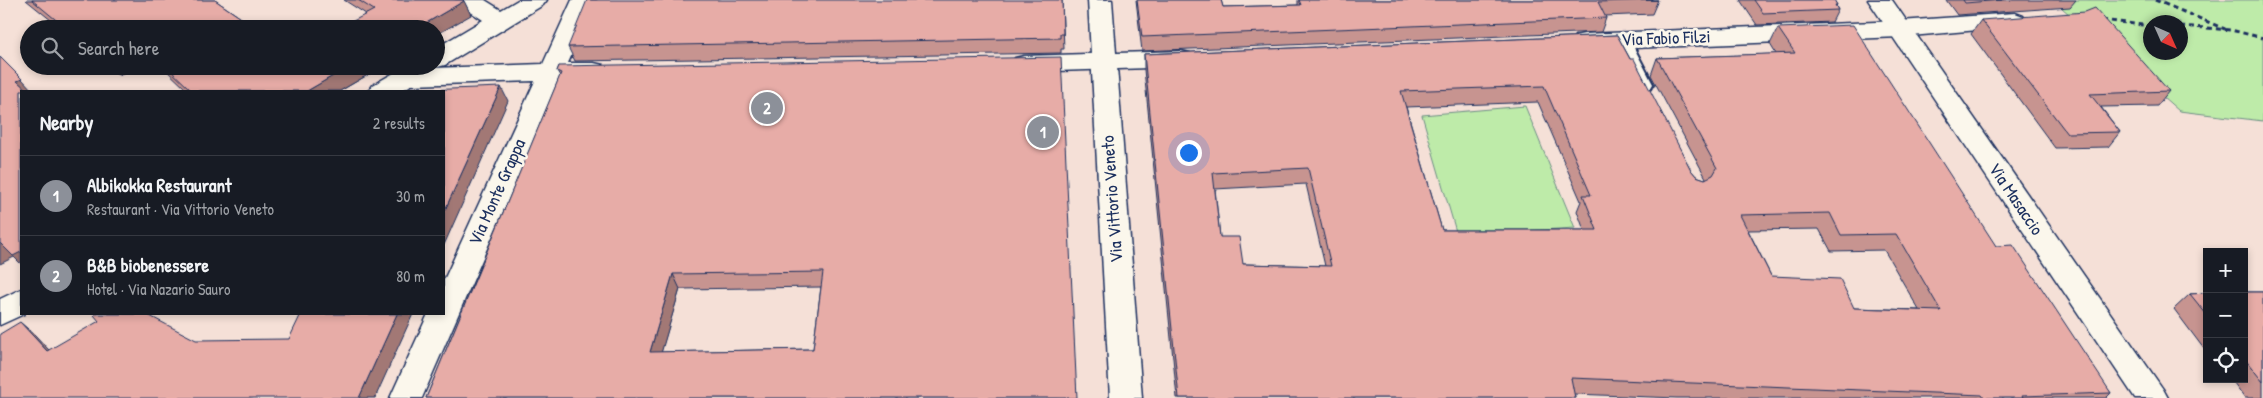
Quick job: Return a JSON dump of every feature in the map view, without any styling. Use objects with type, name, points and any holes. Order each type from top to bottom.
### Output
[{"type":"street","points":[[468,0],[500,20]]},
{"type":"street","points":[[445,54],[535,0]]},
{"type":"street","name":"Via Monte Grappa","points":[[445,308],[584,0]]},
{"type":"street","name":"Via Vittorio Veneto","points":[[1100,0],[1126,398]]},
{"type":"street","name":"Via Masaccio","points":[[1880,0],[2152,398]]},
{"type":"street","name":"Via Fabio Filzi","points":[[1561,43],[1900,28],[2036,19]]},
{"type":"street","points":[[1004,64],[1202,58]]},
{"type":"street","points":[[445,71],[620,71]]},
{"type":"street","points":[[384,90],[409,75]]},
{"type":"street","points":[[0,313],[20,302]]},
{"type":"street","name":"Via Monte Grappa","points":[[406,398],[442,315]]},
{"type":"lane","points":[[1620,40],[1652,100]]},
{"type":"path","points":[[2155,0],[2231,30],[2263,38]]},
{"type":"path","points":[[2094,19],[2143,25]]},
{"type":"path","points":[[2188,27],[2231,30]]},
{"type":"green space","points":[[2053,0],[2263,0],[2263,121],[2179,111]]},
{"type":"green space","points":[[1525,106],[1575,228],[1457,235],[1422,115]]},
{"type":"building","points":[[32,0],[215,0],[244,20],[56,20]]},
{"type":"building","points":[[358,0],[464,1],[431,20],[355,20],[374,10]]},
{"type":"building","points":[[587,0],[1062,0],[1063,34],[1060,34],[1060,38],[568,47]]},
{"type":"building","points":[[1137,0],[1221,0],[1223,7],[1301,5],[1299,0],[1658,0],[1598,2],[1606,18],[1142,37]]},
{"type":"building","points":[[1754,0],[1834,0],[1838,10],[1763,13]]},
{"type":"building","points":[[1963,0],[2002,0],[1965,3]]},
{"type":"building","points":[[2095,8],[2169,91],[2090,94],[2120,132],[2067,133],[1981,20],[2085,12]]},
{"type":"building","points":[[1853,25],[1996,246],[2013,245],[2111,393],[2022,396],[2023,398],[1984,398],[1982,395],[1571,378],[1575,398],[1179,398],[1144,54],[1617,35],[1630,59],[1634,59],[1691,170],[1696,176],[1705,179],[1713,175],[1717,168],[1657,58],[1795,53],[1778,28]],"holes":[[[1544,86],[1591,195],[1583,195],[1597,230],[1442,230],[1401,91]],[[1308,168],[1331,266],[1243,264],[1239,237],[1220,237],[1213,173]],[[1830,213],[1841,235],[1896,234],[1941,311],[1854,308],[1840,279],[1771,276],[1740,215]]]},
{"type":"building","points":[[0,57],[22,79],[17,81],[27,90],[20,90],[20,252],[13,256],[0,243]]},
{"type":"building","points":[[1061,57],[1077,398],[426,398],[561,73],[557,71],[559,66]],"holes":[[[823,272],[813,349],[650,352],[673,274]]]},
{"type":"building","points":[[175,75],[335,75],[309,90],[191,90]]},
{"type":"building","points":[[501,87],[445,210],[445,90],[425,90]]},
{"type":"building","points":[[2248,292],[2263,292],[2263,382],[2248,363]]},
{"type":"building","points":[[2203,293],[2203,310],[2190,294]]},
{"type":"building","points":[[94,315],[148,315],[196,340],[289,339],[301,315],[397,315],[359,398],[0,398],[0,334],[20,322],[47,351],[99,321]]},
{"type":"place","name":"B&B biobenessere","points":[[767,108]]},
{"type":"place","name":"Albikokka Restaurant","points":[[1043,132]]}]
